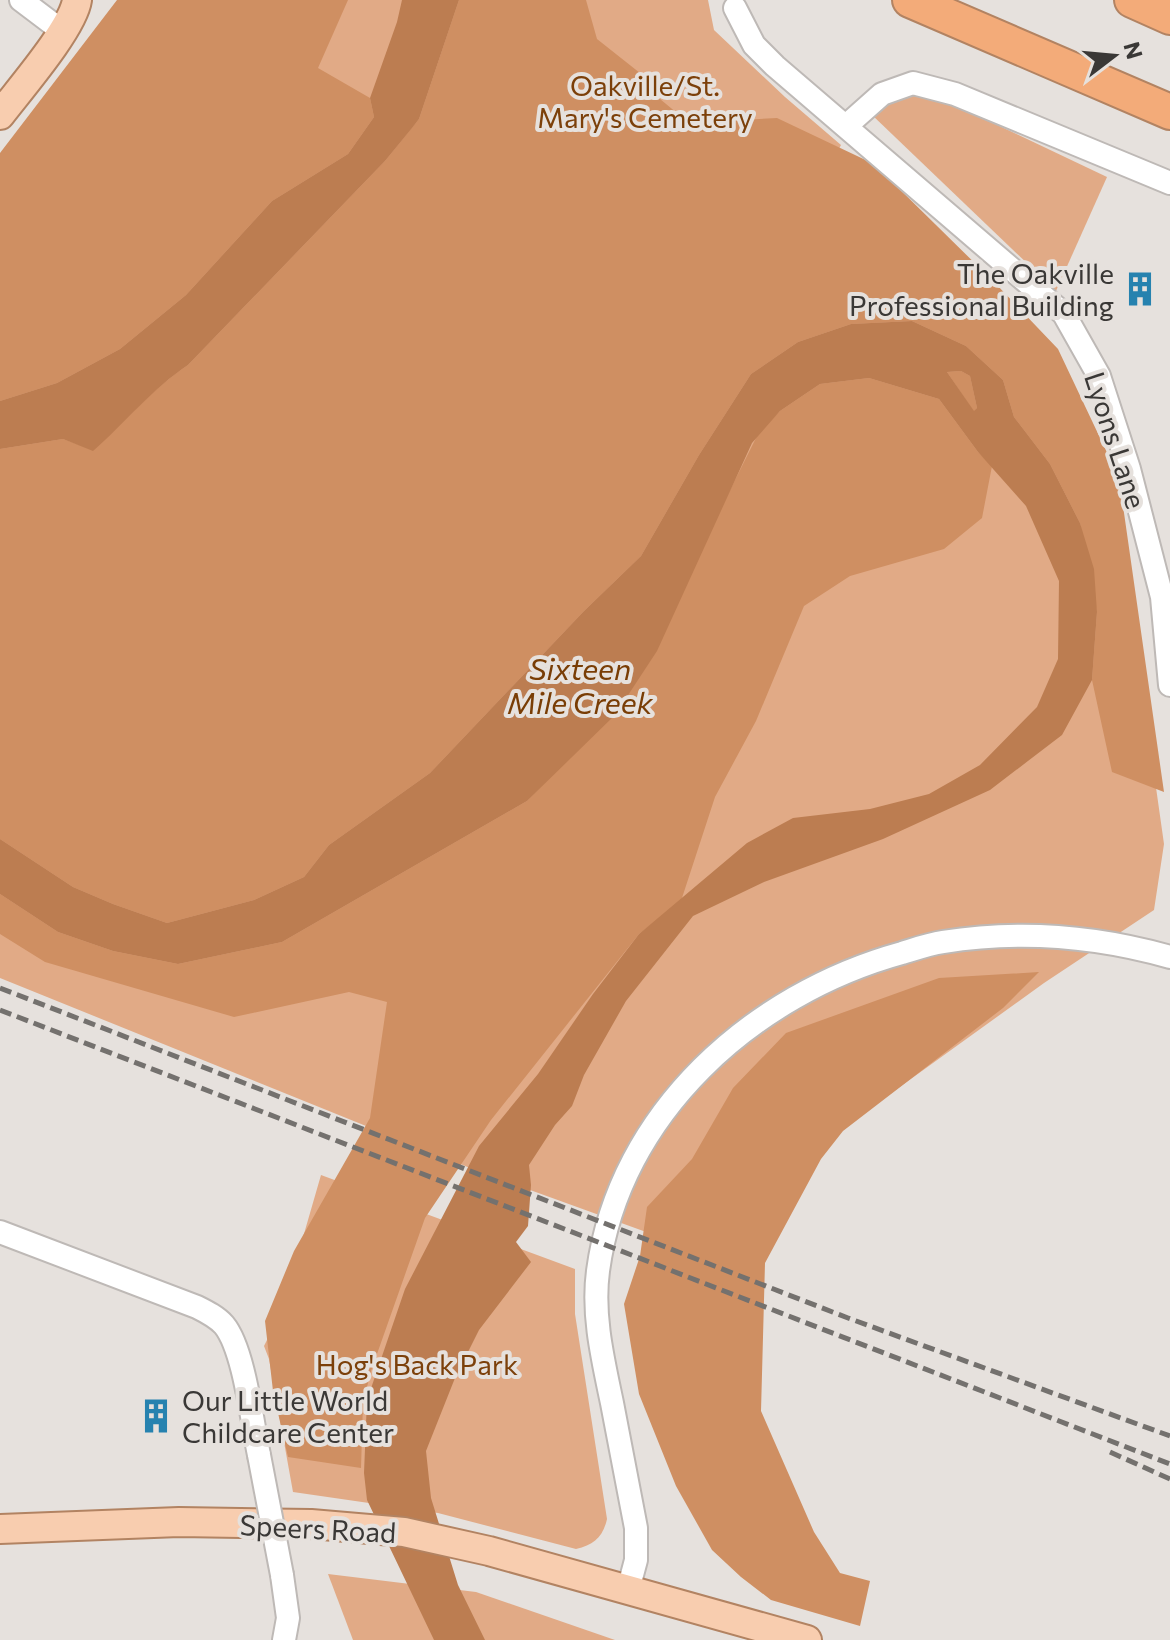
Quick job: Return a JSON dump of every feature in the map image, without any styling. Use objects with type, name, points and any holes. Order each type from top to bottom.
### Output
[{"type":"highway","points":[[910,0],[1170,112]]},
{"type":"highway","points":[[1132,0],[1170,17]]},
{"type":"main road","points":[[0,115],[76,10]]},
{"type":"main road","name":"Speers Road","points":[[0,1529],[179,1522],[357,1526],[448,1540],[807,1640]]},
{"type":"street","points":[[21,0],[76,10]]},
{"type":"street","name":"Lyons Lane","points":[[735,8],[754,45],[1064,314],[1099,376],[1129,469],[1162,597],[1170,685]]},
{"type":"street","points":[[846,126],[882,94],[913,83],[955,94],[1170,183]]},
{"type":"street","points":[[628,1590],[637,1549],[636,1528],[597,1318],[598,1273],[604,1238],[622,1184],[659,1117],[690,1080],[713,1057],[783,1004],[834,976],[872,961],[939,942],[994,936],[1060,937],[1168,952]]},
{"type":"street","points":[[0,1232],[197,1307],[218,1320],[229,1333],[237,1353],[282,1575],[288,1618],[284,1640]]},
{"type":"green space","points":[[117,0],[348,0],[318,68],[370,98],[374,117],[348,154],[272,201],[186,295],[120,349],[57,383],[0,401],[0,153]]},
{"type":"green space","name":"Oakville/St. Mary's Cemetery","points":[[128,0],[708,0],[714,30],[841,145],[831,164],[1115,498],[1164,844],[1154,910],[1044,983],[779,1174],[740,1266],[475,1170],[0,978],[0,166]]},
{"type":"green space","name":"Oakville/St. Mary's Cemetery","points":[[459,0],[586,0],[597,39],[645,77],[660,99],[689,123],[777,118],[874,164],[1058,349],[1119,478],[1164,792],[1112,772],[1092,680],[1097,612],[1080,523],[1050,464],[1014,417],[1003,380],[966,346],[912,321],[851,324],[798,342],[751,374],[699,455],[641,556],[584,611],[430,773],[329,845],[304,877],[254,900],[167,923],[73,887],[0,839],[0,449],[63,439],[93,450],[188,365],[385,161],[419,119]]},
{"type":"green space","points":[[928,92],[1107,177],[1056,291],[871,114],[894,95]]},
{"type":"green space","points":[[961,371],[970,376],[977,408],[974,412],[947,372]]},
{"type":"green space","points":[[869,378],[939,399],[992,466],[982,518],[944,549],[850,576],[804,606],[756,721],[715,797],[681,901],[639,934],[491,1120],[425,1218],[371,1371],[363,1403],[361,1468],[288,1457],[273,1391],[265,1321],[294,1251],[370,1118],[387,1002],[349,992],[234,1017],[45,962],[0,934],[0,894],[58,932],[113,951],[178,964],[282,942],[527,801],[570,757],[712,526],[759,432],[780,411],[820,384]]},
{"type":"green space","points":[[1039,972],[1003,1008],[843,1131],[821,1159],[765,1263],[761,1411],[814,1532],[840,1573],[870,1581],[860,1626],[771,1600],[712,1550],[676,1486],[639,1394],[624,1304],[640,1256],[647,1207],[692,1159],[733,1088],[786,1033],[939,978]]},
{"type":"green space","name":"Hog's Back Park","points":[[321,1175],[575,1269],[575,1314],[607,1519],[603,1531],[593,1542],[576,1549],[438,1513],[293,1492],[264,1346],[282,1310]]},
{"type":"green space","points":[[328,1574],[476,1592],[615,1640],[353,1640]]},
{"type":"water","points":[[402,0],[459,0],[419,119],[385,161],[188,365],[151,395],[93,451],[63,439],[0,449],[0,401],[57,383],[120,349],[186,295],[272,201],[348,154],[374,117],[370,98]]},
{"type":"water","name":"Sixteen Mile Creek","points":[[912,321],[966,346],[1003,380],[1014,417],[1050,464],[1080,523],[1094,569],[1097,612],[1092,680],[1062,735],[990,790],[883,839],[764,882],[693,916],[626,1001],[584,1075],[572,1106],[555,1125],[529,1165],[528,1226],[516,1242],[531,1262],[479,1330],[455,1378],[426,1451],[431,1498],[458,1585],[485,1640],[434,1640],[367,1500],[364,1473],[367,1400],[405,1289],[479,1146],[538,1074],[639,934],[747,843],[793,818],[870,809],[929,794],[980,765],[1037,707],[1058,659],[1059,581],[1026,506],[978,452],[939,399],[869,378],[820,384],[780,411],[752,443],[657,651],[615,715],[527,801],[282,942],[178,964],[113,951],[58,932],[0,894],[0,839],[73,887],[167,923],[254,900],[304,877],[329,845],[430,773],[584,611],[641,556],[699,455],[751,374],[798,342],[851,324]],"holes":[[[961,371],[970,376],[977,408],[974,411],[947,372]]]},
{"type":"railway","points":[[0,988],[848,1318],[1170,1436]]},
{"type":"railway","points":[[0,1010],[1170,1464]]},
{"type":"railway","points":[[1110,1452],[1170,1479]]},
{"type":"place","name":"The Oakville Professional Building","points":[[1140,289]]},
{"type":"place","name":"Our Little World Childcare Center","points":[[156,1416]]}]
